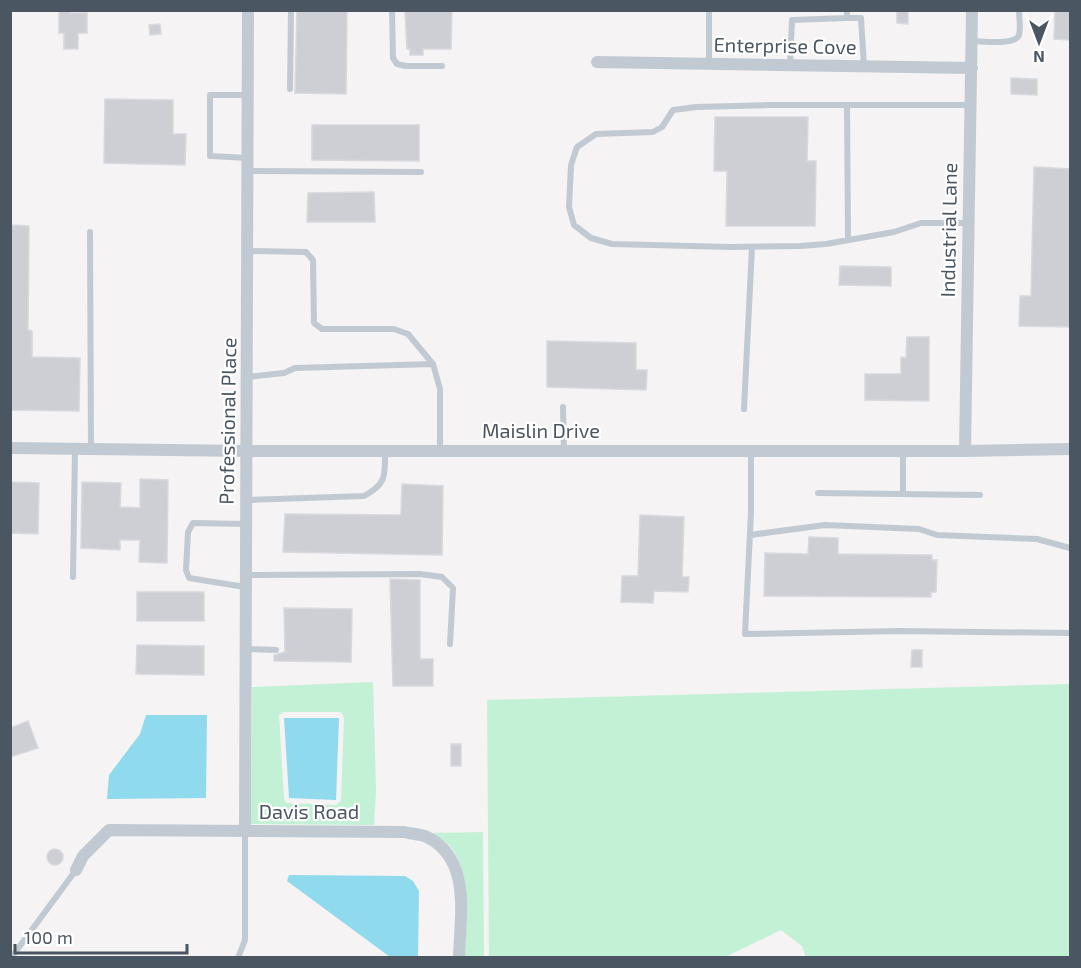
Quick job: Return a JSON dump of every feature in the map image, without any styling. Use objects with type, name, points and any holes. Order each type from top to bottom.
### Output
[{"type":"street","name":"Professional Place","points":[[245,831],[248,10]]},
{"type":"street","name":"Industrial Lane","points":[[965,451],[972,10]]},
{"type":"street","name":"Enterprise Cove","points":[[597,62],[972,68]]},
{"type":"street","name":"Maislin Drive","points":[[10,448],[248,451],[1071,449]]},
{"type":"street","name":"Davis Road","points":[[76,870],[83,856],[109,830],[404,832],[425,837],[443,848],[455,866],[460,883],[459,957]]},
{"type":"lane","points":[[290,89],[291,10]]},
{"type":"lane","points":[[392,10],[393,58],[397,64],[442,66]]},
{"type":"lane","points":[[709,10],[709,64]]},
{"type":"lane","points":[[847,10],[847,18]]},
{"type":"lane","points":[[972,41],[1010,42],[1017,39],[1019,10]]},
{"type":"lane","points":[[790,65],[792,20],[861,18],[864,66]]},
{"type":"lane","points":[[248,95],[210,95],[210,156],[248,158]]},
{"type":"lane","points":[[847,105],[848,239]]},
{"type":"lane","points":[[969,223],[921,223],[894,232],[800,246],[612,244],[591,238],[574,225],[569,207],[571,165],[577,147],[596,134],[653,132],[662,127],[673,110],[707,107],[971,105]]},
{"type":"lane","points":[[248,171],[421,172]]},
{"type":"lane","points":[[90,232],[91,450]]},
{"type":"lane","points":[[744,409],[752,247]]},
{"type":"lane","points":[[248,251],[306,252],[313,260],[314,322],[322,329],[394,329],[408,334],[433,364],[440,389],[440,451]]},
{"type":"lane","points":[[248,377],[284,373],[295,368],[433,364]]},
{"type":"lane","points":[[563,407],[564,451]]},
{"type":"lane","points":[[73,578],[75,449]]},
{"type":"lane","points":[[247,500],[364,496],[374,491],[384,480],[385,451]]},
{"type":"lane","points":[[751,451],[745,634],[900,631],[1071,633]]},
{"type":"lane","points":[[903,451],[903,494]]},
{"type":"lane","points":[[818,493],[980,495]]},
{"type":"lane","points":[[246,524],[194,523],[188,532],[186,570],[189,578],[245,581],[420,574],[442,577],[453,588],[450,644]]},
{"type":"lane","points":[[750,535],[825,525],[920,530],[937,535],[1037,539],[1071,548]]},
{"type":"lane","points":[[246,649],[276,650]]},
{"type":"lane","points":[[238,957],[245,940],[245,831]]},
{"type":"lane","points":[[11,957],[76,870]]},
{"type":"green space","points":[[373,682],[376,791],[374,825],[251,824],[252,687]],"holes":[[[284,712],[342,713],[344,718],[341,801],[336,805],[286,803],[279,715]]]},
{"type":"green space","points":[[1070,684],[1070,957],[806,957],[802,946],[781,930],[725,957],[489,957],[487,700]]},
{"type":"green space","points":[[483,832],[484,957],[465,957],[467,913],[465,882],[461,867],[456,854],[447,843],[431,833]]},
{"type":"water","points":[[146,715],[207,715],[206,798],[107,799],[109,775],[140,734]]},
{"type":"water","points":[[284,718],[339,718],[336,800],[289,798]]},
{"type":"water","points":[[289,875],[405,876],[413,881],[419,891],[418,957],[390,957],[287,881]]},
{"type":"building","points":[[59,10],[70,10],[70,13],[87,13],[87,33],[78,33],[78,49],[64,49],[64,33],[59,33]]},
{"type":"building","points":[[297,10],[347,10],[346,94],[295,93]]},
{"type":"building","points":[[405,10],[452,10],[451,49],[423,49],[423,55],[410,55],[410,49],[407,49]]},
{"type":"building","points":[[897,10],[908,10],[908,24],[897,23]]},
{"type":"building","points":[[1055,10],[1071,10],[1071,40],[1054,39]]},
{"type":"building","points":[[160,24],[161,34],[150,35],[149,25]]},
{"type":"building","points":[[1011,78],[1037,79],[1037,95],[1011,94]]},
{"type":"building","points":[[105,99],[173,100],[173,134],[186,134],[185,165],[104,163]]},
{"type":"building","points":[[715,117],[808,117],[807,161],[816,161],[815,226],[726,226],[727,171],[714,171]]},
{"type":"building","points":[[312,125],[419,125],[419,161],[312,160]]},
{"type":"building","points":[[1034,167],[1071,169],[1071,327],[1019,326],[1020,296],[1031,296]]},
{"type":"building","points":[[374,192],[375,222],[307,222],[308,193]]},
{"type":"building","points":[[10,225],[29,226],[28,330],[32,331],[32,357],[80,358],[79,411],[10,410]]},
{"type":"building","points":[[840,266],[891,267],[891,286],[839,285]]},
{"type":"building","points":[[907,337],[929,337],[929,401],[865,400],[865,374],[901,374],[901,357],[906,358]]},
{"type":"building","points":[[547,341],[636,343],[636,370],[647,370],[646,390],[547,387]]},
{"type":"building","points":[[140,479],[168,480],[167,563],[139,562],[140,540],[120,540],[120,550],[81,548],[82,482],[121,483],[120,507],[140,508]]},
{"type":"building","points":[[10,482],[39,483],[38,534],[10,533]]},
{"type":"building","points":[[402,484],[443,486],[442,555],[283,552],[285,514],[401,515]]},
{"type":"building","points":[[640,515],[684,517],[682,577],[689,577],[688,592],[654,591],[653,603],[621,602],[622,576],[638,576]]},
{"type":"building","points":[[809,537],[838,538],[838,554],[932,555],[932,560],[937,560],[936,592],[931,592],[931,597],[764,596],[765,553],[808,554]]},
{"type":"building","points":[[390,579],[420,580],[420,659],[433,659],[433,686],[393,686]]},
{"type":"building","points":[[137,592],[204,592],[204,621],[137,621]]},
{"type":"building","points":[[284,608],[352,609],[351,662],[274,661],[274,655],[285,652]]},
{"type":"building","points":[[137,645],[204,646],[204,675],[136,674]]},
{"type":"building","points":[[912,650],[922,650],[922,667],[911,667]]},
{"type":"building","points":[[28,721],[38,748],[10,757],[10,728]]},
{"type":"building","points":[[451,744],[461,744],[461,766],[451,766]]},
{"type":"building","points":[[52,849],[58,849],[63,857],[61,863],[52,865],[47,860],[47,854]]}]
